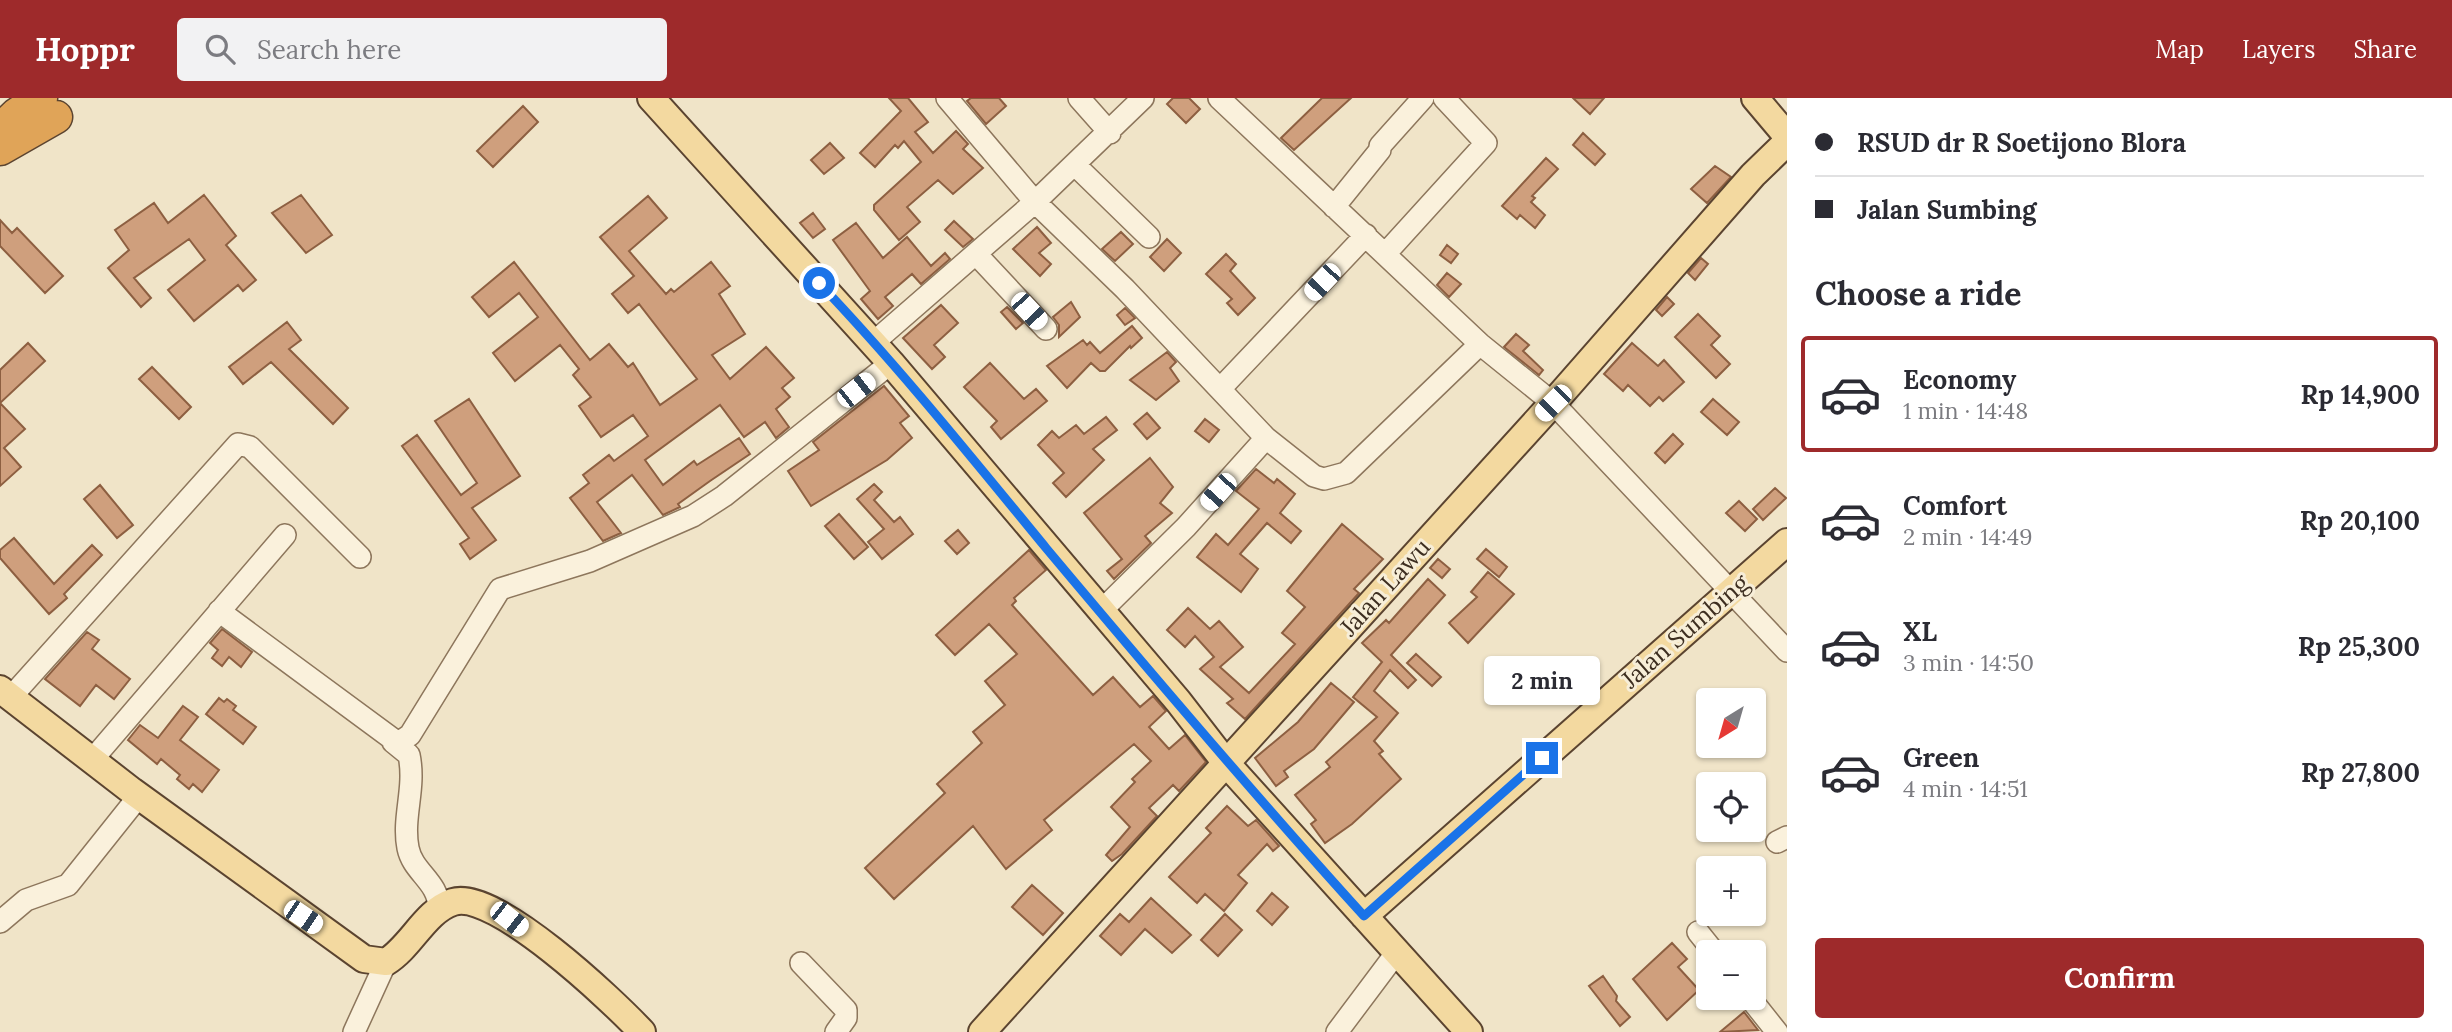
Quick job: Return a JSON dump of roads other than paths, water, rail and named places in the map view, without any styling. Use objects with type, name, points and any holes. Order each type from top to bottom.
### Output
[{"type":"highway","points":[[0,130],[17,114],[57,103]]},
{"type":"highway","points":[[0,149],[57,103]]},
{"type":"main road","points":[[651,98],[891,363],[1178,701],[1226,763],[1469,1032]]},
{"type":"main road","points":[[1757,100],[1786,137]]},
{"type":"main road","name":"Jalan Lawu","points":[[982,1032],[1058,944],[1553,403],[1786,137]]},
{"type":"main road","name":"Jalan Sumbing","points":[[1364,916],[1787,542]]},
{"type":"main road","points":[[6,693],[139,796],[364,959],[386,962],[403,950],[439,909],[462,900],[475,901],[509,919],[605,993],[642,1032]]},
{"type":"street","points":[[947,98],[1035,202],[1125,289],[1266,438],[1314,476],[1324,479],[1346,472],[1484,347]]},
{"type":"street","points":[[1079,98],[1110,132]]},
{"type":"street","points":[[873,343],[977,255],[1143,98]]},
{"type":"street","points":[[1219,98],[1484,347],[1553,403],[1787,651]]},
{"type":"street","points":[[1334,207],[1374,160],[1380,146],[1423,98]]},
{"type":"street","points":[[1385,253],[1486,143],[1444,98]]},
{"type":"street","points":[[1075,165],[1149,237]]},
{"type":"street","points":[[1220,389],[1366,235]]},
{"type":"street","points":[[977,255],[1046,329]]},
{"type":"street","points":[[393,742],[410,735],[500,589],[566,570],[684,521],[724,496],[891,363]]},
{"type":"street","points":[[1100,612],[1186,527],[1266,438]]},
{"type":"street","points":[[6,693],[238,444],[250,447],[360,557]]},
{"type":"street","points":[[92,760],[285,536]]},
{"type":"street","points":[[219,611],[410,755],[413,774],[406,831],[411,860],[439,894],[439,909]]},
{"type":"street","points":[[0,922],[26,900],[68,885],[139,796]]},
{"type":"street","points":[[1698,932],[1704,940]]},
{"type":"street","points":[[1338,1032],[1397,952]]},
{"type":"street","points":[[354,1032],[386,962]]},
{"type":"street","points":[[801,963],[846,1010],[846,1018],[836,1032]]},
{"type":"street","points":[[1760,1010],[1777,1032]]}]
